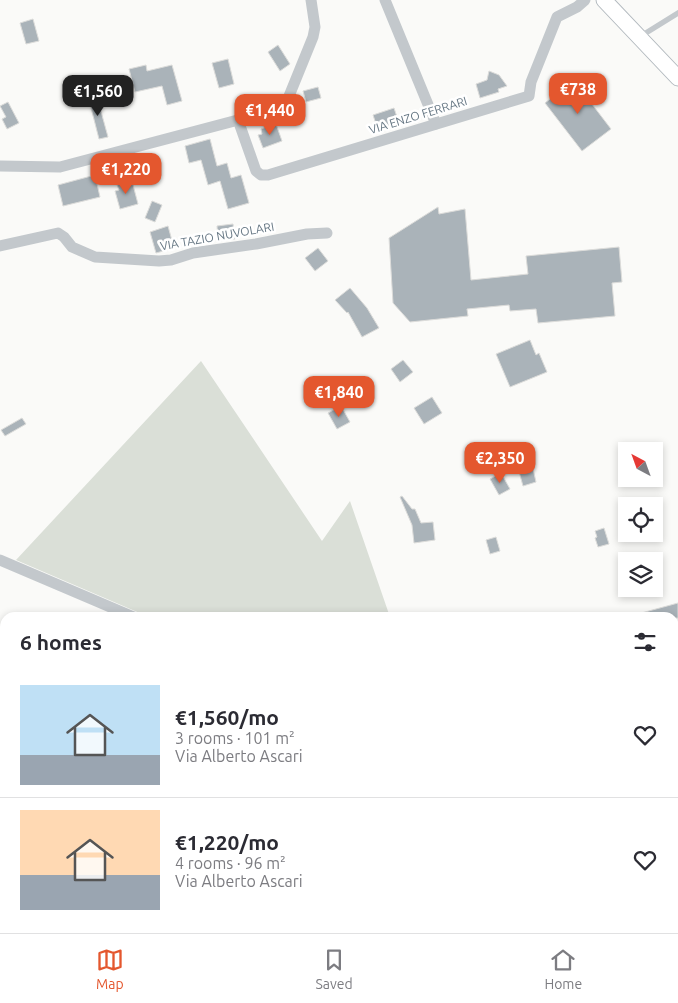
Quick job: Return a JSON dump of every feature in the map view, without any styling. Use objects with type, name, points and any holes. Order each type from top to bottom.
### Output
[{"type":"main road","points":[[604,0],[678,78]]},
{"type":"street","points":[[0,166],[60,167],[276,110],[287,101],[313,37],[315,28],[311,0]]},
{"type":"street","points":[[385,0],[436,124]]},
{"type":"street","name":"VIA ENZO FERRARI","points":[[238,120],[256,171],[261,175],[268,175],[529,96],[531,82],[557,18],[577,7],[585,0]]},
{"type":"street","name":"VIA TAZIO NUVOLARI","points":[[0,246],[58,233],[64,236],[72,247],[95,257],[159,261],[171,260],[193,253],[327,232]]},
{"type":"street","points":[[0,560],[122,612]]},
{"type":"lane","points":[[639,38],[678,13]]},
{"type":"shaded area","points":[[201,361],[322,541],[350,501],[388,612],[137,612],[16,560]]},
{"type":"building","points":[[33,19],[39,41],[26,44],[20,23]]},
{"type":"building","points":[[278,45],[290,64],[280,71],[268,52]]},
{"type":"building","points":[[228,59],[234,84],[219,88],[212,63]]},
{"type":"building","points":[[146,65],[147,71],[172,65],[182,101],[167,105],[162,86],[135,92],[129,69]]},
{"type":"building","points":[[489,71],[499,75],[507,86],[498,89],[499,92],[480,98],[476,84],[487,80]]},
{"type":"building","points":[[572,78],[611,129],[582,151],[545,103]]},
{"type":"building","points":[[318,87],[321,98],[306,102],[303,91]]},
{"type":"building","points":[[96,93],[108,137],[99,139],[88,96]]},
{"type":"building","points":[[8,102],[19,123],[7,129],[2,119],[6,117],[0,106]]},
{"type":"building","points":[[394,108],[397,117],[392,119],[394,125],[378,130],[373,115]]},
{"type":"building","points":[[276,124],[282,141],[263,148],[258,135],[262,134],[261,129]]},
{"type":"building","points":[[210,139],[217,166],[227,163],[231,178],[241,175],[249,203],[228,209],[220,181],[208,185],[201,160],[189,163],[185,146]]},
{"type":"building","points":[[154,157],[159,174],[142,179],[137,163]]},
{"type":"building","points":[[95,175],[100,197],[63,206],[58,185]]},
{"type":"building","points":[[132,181],[138,204],[120,209],[115,191],[119,190],[117,185]]},
{"type":"building","points":[[152,201],[162,205],[155,222],[145,218]]},
{"type":"building","points":[[438,207],[439,214],[465,209],[471,280],[528,274],[526,256],[619,247],[622,282],[612,283],[615,316],[538,323],[536,309],[510,311],[509,305],[467,309],[468,316],[410,322],[393,303],[389,238]]},
{"type":"building","points":[[233,224],[235,239],[218,241],[217,226]]},
{"type":"building","points":[[168,226],[174,248],[156,253],[150,232]]},
{"type":"building","points":[[318,248],[328,261],[315,271],[305,258]]},
{"type":"building","points":[[350,288],[367,308],[379,328],[362,337],[348,312],[335,300]]},
{"type":"building","points":[[530,340],[536,355],[539,353],[547,372],[510,387],[496,354]]},
{"type":"building","points":[[403,360],[413,372],[400,382],[391,369]]},
{"type":"building","points":[[432,397],[442,413],[424,424],[414,408]]},
{"type":"building","points":[[341,406],[350,422],[337,429],[328,413]]},
{"type":"building","points":[[22,418],[26,424],[5,436],[1,430]]},
{"type":"building","points":[[532,464],[536,482],[523,486],[518,468]]},
{"type":"building","points":[[501,473],[510,489],[499,495],[490,479]]},
{"type":"building","points":[[402,496],[412,509],[415,509],[421,523],[433,522],[435,540],[414,543],[412,525],[400,497]]},
{"type":"building","points":[[604,528],[609,544],[598,547],[595,531]]},
{"type":"building","points":[[496,537],[500,551],[490,554],[486,540]]},
{"type":"building","points":[[678,603],[678,612],[645,612]]}]
